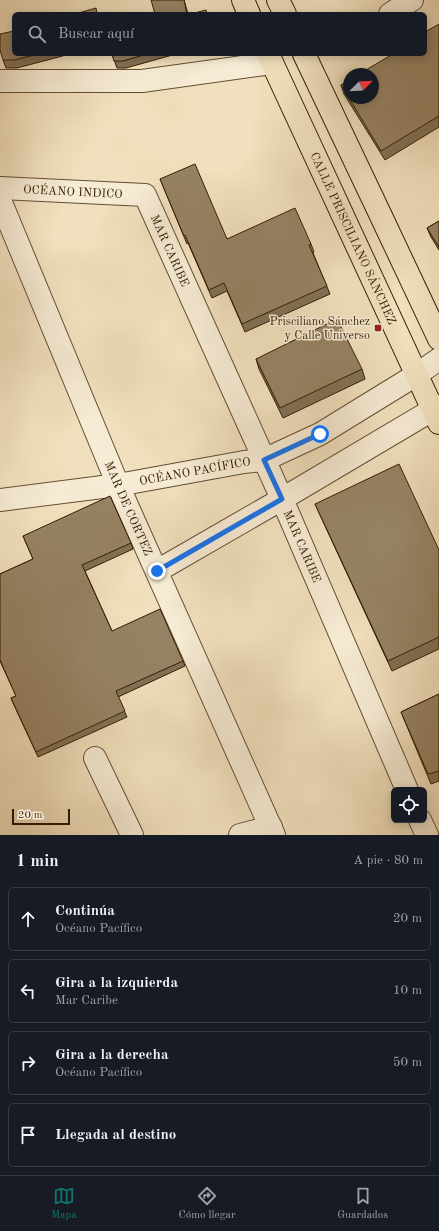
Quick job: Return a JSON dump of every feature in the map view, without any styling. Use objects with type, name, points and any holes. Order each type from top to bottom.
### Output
[{"type":"main road","points":[[243,0],[248,12]]},
{"type":"main road","points":[[278,0],[284,12]]},
{"type":"main road","points":[[305,56],[439,340]]},
{"type":"main road","name":"CALLE PRISCILIANO SÁNCHEZ","points":[[270,58],[416,375],[437,413]]},
{"type":"street","points":[[393,12],[412,0]]},
{"type":"street","points":[[0,81],[142,81],[270,58]]},
{"type":"street","name":"OCÉANO INDICO","points":[[0,188],[146,195]]},
{"type":"street","name":"MAR CARIBE","points":[[146,195],[282,499],[406,787]]},
{"type":"street","name":"MAR DE CORTEZ","points":[[0,200],[118,484],[272,831]]},
{"type":"street","name":"OCÉANO PACÍFICO","points":[[0,500],[118,484],[244,462],[264,460],[320,434],[416,375],[439,358]]},
{"type":"street","points":[[157,571],[282,499],[437,413]]},
{"type":"street","points":[[95,758],[132,835]]},
{"type":"street","points":[[421,823],[427,835]]},
{"type":"street","points":[[240,835],[272,831]]},
{"type":"building","points":[[151,0],[184,0],[187,12],[154,12]]},
{"type":"building","points":[[96,8],[97,12],[82,12]]},
{"type":"building","points":[[439,24],[439,116],[381,151],[353,104],[379,104],[379,68],[369,68],[390,56],[427,56],[427,31]]},
{"type":"building","points":[[12,31],[12,56],[30,56],[14,60],[3,60],[0,50],[0,34]]},
{"type":"building","points":[[113,56],[140,56],[123,61],[114,61]]},
{"type":"building","points":[[195,164],[227,239],[295,208],[327,286],[242,324],[224,283],[209,290],[160,179]]},
{"type":"building","points":[[439,221],[439,247],[427,228]]},
{"type":"building","points":[[337,319],[362,369],[280,408],[256,359]]},
{"type":"building","points":[[399,464],[439,550],[439,637],[388,661],[315,504]]},
{"type":"building","points":[[110,496],[131,543],[82,565],[112,631],[160,609],[183,661],[116,691],[125,711],[36,752],[11,698],[16,696],[0,660],[0,574],[33,559],[23,536]]},
{"type":"building","points":[[439,694],[439,771],[428,774],[401,712]]},
{"type":"place","name":"Prisciliano Sánchez y Calle Universo","points":[[378,328]]},
{"type":"route","points":[[157,571],[282,499],[264,460],[320,434]]}]
